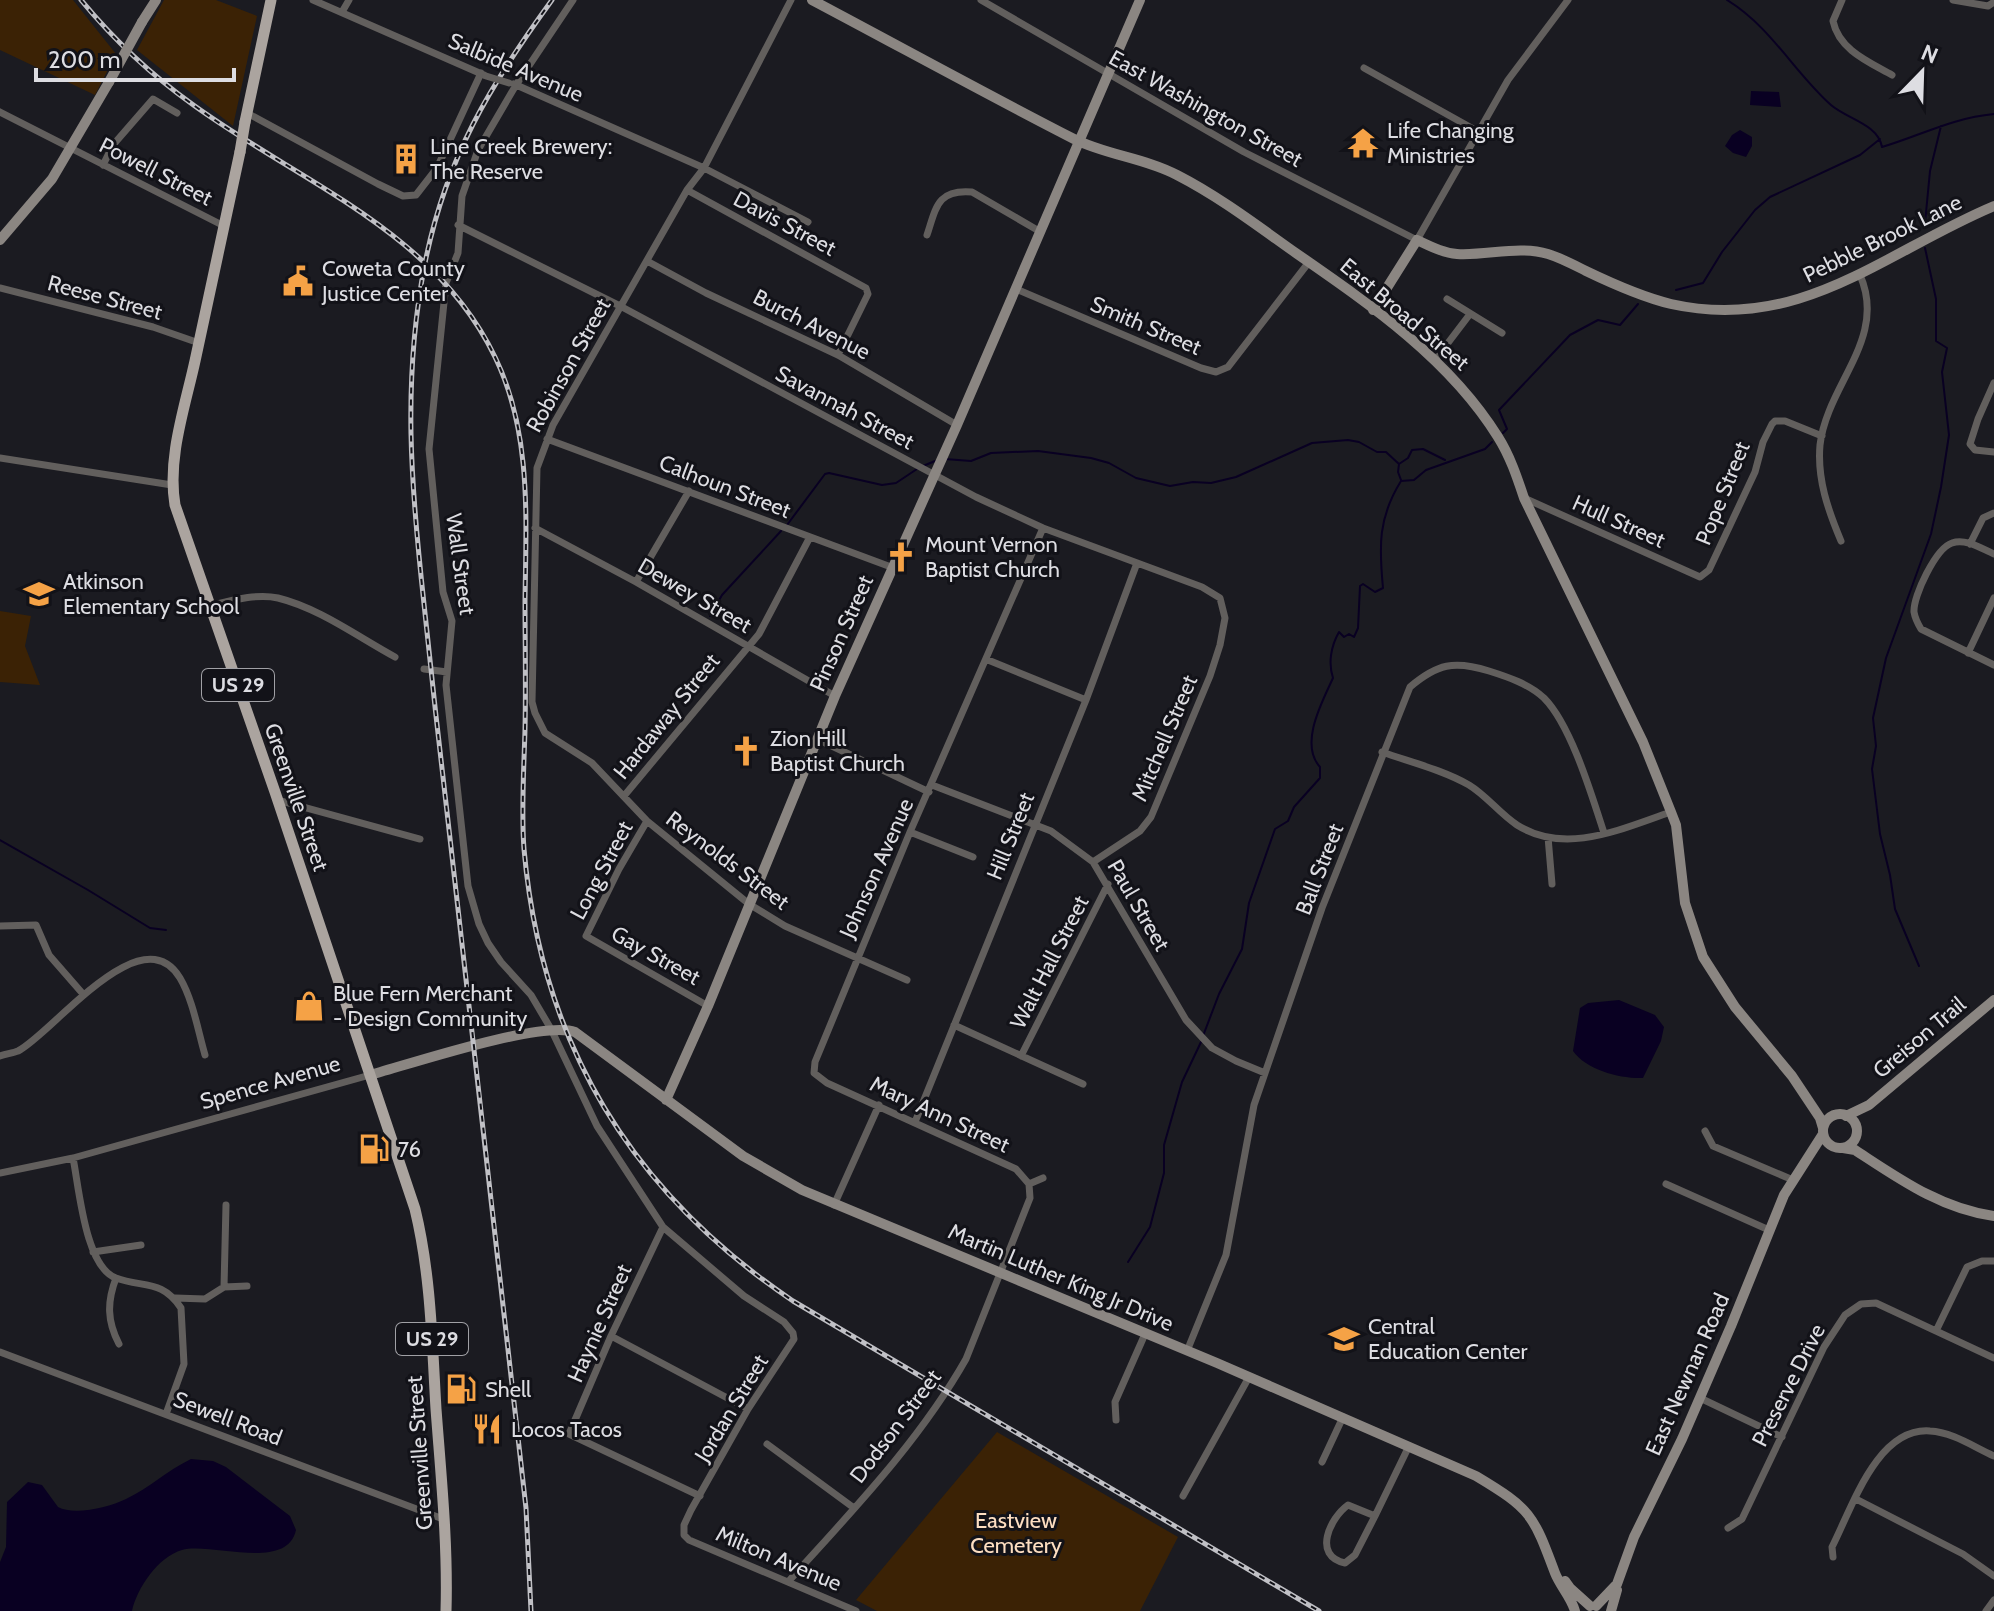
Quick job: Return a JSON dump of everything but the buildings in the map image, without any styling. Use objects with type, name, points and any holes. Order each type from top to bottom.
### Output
[{"type":"main road","name":"Greenville Street","points":[[271,0],[182,421],[172,485],[175,505],[209,606],[400,1158],[423,1243],[429,1291],[446,1611]]},
{"type":"street","points":[[0,240],[52,179],[156,0]]},
{"type":"street","name":"Salbide Avenue","points":[[313,0],[704,168],[808,222]]},
{"type":"street","points":[[342,12],[349,0]]},
{"type":"street","name":"Wall Street","points":[[573,0],[512,84],[474,159],[462,196],[458,253],[446,283],[429,449],[443,592],[452,621],[447,697],[467,875],[475,911],[488,943],[531,995],[551,1029],[597,1126],[663,1227],[744,1296],[789,1327],[794,1339]]},
{"type":"street","name":"Robinson Street","points":[[624,796],[592,763],[545,733],[535,713],[532,681],[537,468],[547,439],[687,190],[704,168],[791,0]]},
{"type":"street","name":"East Broad Street","points":[[812,0],[1079,141],[1176,174],[1222,201],[1373,310],[1435,360],[1460,385],[1498,436],[1524,498],[1643,742],[1676,825],[1685,903],[1703,957],[1733,1004],[1792,1076],[1822,1108],[1841,1115],[1856,1130],[1863,1146],[1893,1174]]},
{"type":"street","name":"East Washington Street","points":[[981,0],[1244,152],[1417,240]]},
{"type":"street","name":"Pinson Street","points":[[666,1100],[708,1006],[835,696],[957,425],[1140,0]]},
{"type":"street","points":[[1373,310],[1417,240],[1508,80],[1568,0]]},
{"type":"street","points":[[1842,0],[1833,21],[1840,39],[1860,57],[1892,75]]},
{"type":"street","points":[[1953,0],[1988,6],[1994,2]]},
{"type":"street","points":[[1364,68],[1477,131]]},
{"type":"street","points":[[246,117],[403,196],[416,195],[437,168],[484,74]]},
{"type":"street","points":[[103,165],[113,145],[153,99],[177,113]]},
{"type":"street","name":"Powell Street","points":[[0,112],[224,226]]},
{"type":"street","name":"Davis Street","points":[[687,190],[866,288],[868,294],[838,355]]},
{"type":"street","points":[[927,235],[939,201],[950,193],[963,191],[972,192],[1039,231]]},
{"type":"street","name":"Pebble Brook Lane","points":[[1417,240],[1454,254],[1513,251],[1548,254],[1636,293],[1693,307],[1761,308],[1815,295],[1994,206]]},
{"type":"street","name":"Savannah Street","points":[[458,225],[622,307],[933,475],[1043,528],[1202,587],[1221,602]]},
{"type":"street","name":"Burch Avenue","points":[[647,261],[706,293],[838,355],[957,425]]},
{"type":"street","name":"Smith Street","points":[[1016,289],[1216,372],[1228,367],[1309,262]]},
{"type":"street","points":[[1841,541],[1823,490],[1820,463],[1822,436],[1868,320],[1867,290],[1860,275]]},
{"type":"street","name":"Reese Street","points":[[0,288],[153,327],[199,343]]},
{"type":"street","points":[[1447,299],[1502,333]]},
{"type":"street","points":[[1435,360],[1470,314]]},
{"type":"street","points":[[1994,383],[1970,444],[1975,450],[1994,452]]},
{"type":"street","name":"Pope Street","points":[[1700,577],[1709,570],[1735,515],[1772,424],[1785,421],[1822,436]]},
{"type":"street","name":"Calhoun Street","points":[[547,439],[891,567]]},
{"type":"street","points":[[0,458],[172,485]]},
{"type":"street","points":[[636,582],[689,491]]},
{"type":"street","name":"Hull Street","points":[[1524,498],[1700,577]]},
{"type":"street","points":[[1970,544],[1983,518],[1994,513]]},
{"type":"street","name":"Dewey Street","points":[[535,528],[835,696]]},
{"type":"street","name":"Johnson Avenue","points":[[831,1085],[814,1073],[815,1062],[910,832],[988,660],[1043,528]]},
{"type":"street","name":"Hardaway Street","points":[[624,796],[766,623],[810,537]]},
{"type":"street","points":[[1994,554],[1970,544],[1952,543],[1942,549],[1915,601],[1914,613],[1921,629],[1994,665]]},
{"type":"street","name":"Hill Street","points":[[915,1122],[1086,700],[1137,563]]},
{"type":"street","points":[[209,606],[275,597],[306,608],[395,657]]},
{"type":"street","points":[[1968,653],[1994,598]]},
{"type":"street","name":"Mitchell Street","points":[[1093,862],[1140,831],[1151,817],[1210,676],[1224,629],[1221,602]]},
{"type":"street","points":[[988,660],[1086,700]]},
{"type":"street","name":"Ball Street","points":[[1187,1351],[1226,1255],[1235,1218],[1246,1138],[1265,1073],[1322,908],[1410,687],[1425,674],[1449,664],[1476,667],[1523,683],[1544,699],[1558,719],[1586,777],[1604,833]]},
{"type":"street","points":[[424,669],[447,672]]},
{"type":"street","name":"Paul Street","points":[[817,739],[931,788],[1064,839],[1093,862],[1108,884],[1186,1020],[1212,1048],[1265,1073]]},
{"type":"street","points":[[1382,752],[1466,783],[1518,825],[1548,837],[1585,839],[1671,812]]},
{"type":"street","name":"Reynolds Street","points":[[624,796],[647,821],[771,919],[907,980]]},
{"type":"street","points":[[278,800],[420,839]]},
{"type":"street","name":"Long Street","points":[[586,936],[647,821]]},
{"type":"street","points":[[910,832],[973,857]]},
{"type":"street","points":[[1548,837],[1552,884]]},
{"type":"street","name":"Walt Hall Street","points":[[1021,1056],[1108,884]]},
{"type":"street","points":[[0,926],[36,925],[49,955],[83,994]]},
{"type":"street","name":"Gay Street","points":[[586,936],[708,1006]]},
{"type":"street","points":[[0,1056],[18,1051],[83,994],[114,972],[135,962],[153,960],[169,965],[180,979],[205,1055]]},
{"type":"street","name":"Greison Trail","points":[[1841,1115],[1869,1105],[1994,1000]]},
{"type":"street","points":[[954,1025],[1083,1084]]},
{"type":"street","name":"Martin Luther King Jr Drive","points":[[551,1029],[565,1028],[586,1038],[666,1100],[772,1175],[834,1205],[1249,1377],[1476,1476],[1518,1503],[1531,1516],[1551,1558],[1554,1572],[1589,1609]]},
{"type":"street","name":"Spence Avenue","points":[[0,1173],[73,1158],[474,1046],[551,1029]]},
{"type":"street","name":"East Broad Street","points":[[1792,1076],[1820,1118],[1826,1142],[1838,1148]]},
{"type":"street","name":"Mary Ann Street","points":[[831,1085],[1004,1162],[1025,1176],[1029,1184]]},
{"type":"street","points":[[834,1205],[879,1105]]},
{"type":"street","name":"Greison Trail","points":[[1856,1130],[1869,1105]]},
{"type":"street","points":[[1823,1131],[1828,1119],[1841,1115]]},
{"type":"street","points":[[1838,1148],[1852,1144],[1856,1130]]},
{"type":"street","points":[[1705,1131],[1713,1146],[1793,1180]]},
{"type":"street","name":"East Newnan Road","points":[[1611,1611],[1634,1537],[1700,1398],[1769,1230],[1793,1180],[1823,1131]]},
{"type":"street","points":[[1838,1148],[1855,1150],[1937,1200],[1972,1213],[1994,1216]]},
{"type":"street","name":"East Newnan Road","points":[[1793,1180],[1824,1149],[1838,1148]]},
{"type":"street","points":[[73,1158],[93,1252],[101,1267],[116,1278],[154,1285],[175,1298],[181,1308],[184,1364],[166,1414]]},
{"type":"street","points":[[1001,1274],[1030,1198],[1029,1184],[1043,1178]]},
{"type":"street","points":[[1666,1184],[1769,1230]]},
{"type":"street","points":[[224,1287],[226,1205]]},
{"type":"street","name":"Haynie Street","points":[[663,1227],[569,1434],[700,1496]]},
{"type":"street","points":[[93,1252],[141,1245]]},
{"type":"street","points":[[1936,1331],[1967,1267],[1982,1261],[1994,1261]]},
{"type":"street","name":"Dodson Street","points":[[788,1582],[906,1446],[955,1378],[1001,1274]]},
{"type":"street","points":[[116,1278],[108,1310],[119,1344]]},
{"type":"street","points":[[175,1298],[205,1299],[224,1287],[247,1286]]},
{"type":"street","name":"Preserve Drive","points":[[1728,1528],[1742,1519],[1824,1347],[1845,1315],[1861,1304],[1876,1303],[1994,1358]]},
{"type":"street","points":[[1116,1420],[1115,1402],[1145,1334]]},
{"type":"street","points":[[611,1336],[748,1409]]},
{"type":"street","name":"Jordan Street","points":[[700,1496],[748,1409],[794,1339]]},
{"type":"street","name":"Sewell Road","points":[[0,1352],[443,1519]]},
{"type":"street","points":[[1183,1496],[1249,1377]]},
{"type":"street","points":[[1700,1398],[1782,1437]]},
{"type":"street","points":[[1322,1462],[1343,1417]]},
{"type":"street","points":[[1833,1557],[1832,1547],[1856,1499],[1881,1452],[1892,1442],[1907,1435],[1931,1431],[1994,1456]]},
{"type":"street","points":[[767,1444],[854,1508]]},
{"type":"street","points":[[1375,1516],[1348,1505],[1338,1512],[1330,1524],[1326,1543],[1328,1552],[1336,1561],[1345,1563],[1355,1555],[1375,1516],[1409,1445]]},
{"type":"street","name":"Milton Avenue","points":[[700,1496],[684,1525],[684,1535],[689,1540],[856,1611]]},
{"type":"street","points":[[1856,1499],[1963,1554],[1994,1576]]},
{"type":"street","name":"East Newnan Road","points":[[1589,1609],[1617,1584]]},
{"type":"street","points":[[1986,1611],[1994,1600]]},
{"type":"green space","points":[[0,0],[73,0],[116,54],[95,95],[0,50]]},
{"type":"green space","points":[[164,0],[216,0],[257,16],[233,126],[137,50]]},
{"type":"green space","points":[[0,611],[31,616],[25,646],[40,685],[0,682]]},
{"type":"green space","name":"Eastview Cemetery","points":[[997,1432],[1178,1537],[1140,1611],[877,1611],[856,1600]]},
{"type":"shaded area","points":[[1751,91],[1779,92],[1781,107],[1750,105]]},
{"type":"shaded area","points":[[1740,130],[1752,137],[1752,146],[1746,157],[1733,153],[1725,146],[1732,135]]},
{"type":"shaded area","points":[[1619,1000],[1655,1015],[1664,1027],[1661,1041],[1643,1078],[1605,1072],[1586,1063],[1573,1051],[1580,1008],[1588,1003]]},
{"type":"shaded area","points":[[191,1459],[213,1461],[226,1467],[290,1516],[296,1530],[290,1543],[264,1553],[182,1550],[165,1559],[150,1574],[132,1611],[0,1611],[0,1562],[6,1547],[7,1502],[28,1482],[42,1485],[58,1507],[65,1510],[92,1509],[126,1499]]},
{"type":"waterway","points":[[1727,0],[1757,23],[1831,105],[1875,133],[1882,147],[1951,123],[1994,114]]},
{"type":"waterway","points":[[1925,223],[1930,171],[1941,126]]},
{"type":"waterway","points":[[1676,290],[1703,283],[1722,252],[1755,210],[1770,197],[1860,155],[1880,139]]},
{"type":"waterway","points":[[1919,966],[1895,909],[1880,834],[1872,769],[1876,746],[1873,718],[1886,658],[1931,534],[1949,435],[1942,372],[1947,348],[1936,341],[1936,299],[1925,248]]},
{"type":"waterway","points":[[1503,433],[1507,429],[1499,410],[1570,335],[1598,320],[1620,325],[1638,304]]},
{"type":"waterway","points":[[945,459],[971,461],[991,453],[1038,451],[1091,458],[1109,463],[1136,478],[1170,486],[1211,483],[1236,477],[1312,443],[1359,442],[1377,452],[1386,452],[1399,464],[1408,458],[1412,450],[1423,449],[1445,460]]},
{"type":"waterway","points":[[1203,1036],[1219,994],[1242,949],[1249,903],[1275,829],[1288,821],[1294,807],[1320,778],[1312,735],[1333,678],[1332,649],[1339,632],[1344,637],[1349,634],[1354,637],[1358,628],[1360,586],[1363,584],[1375,592],[1383,588],[1382,533],[1393,494],[1401,481],[1414,480],[1426,470],[1485,449],[1492,442]]},
{"type":"waterway","points":[[923,466],[935,461]]},
{"type":"waterway","points":[[1399,464],[1401,480]]},
{"type":"waterway","points":[[787,525],[825,474],[882,485],[896,483],[917,469]]},
{"type":"waterway","points":[[710,616],[722,595],[781,531]]},
{"type":"waterway","points":[[0,840],[150,928],[166,930]]},
{"type":"waterway","points":[[1128,1262],[1150,1227],[1164,1173],[1164,1145],[1182,1082],[1201,1042]]},
{"type":"railway","points":[[81,0],[133,56],[177,93],[361,212],[401,242],[437,275],[469,313],[495,357],[515,416],[524,477],[523,819],[534,920],[550,987],[574,1049],[604,1107],[641,1162],[685,1212],[736,1258],[793,1301],[1319,1611]]},
{"type":"railway","points":[[531,1611],[526,1508],[419,560],[411,392],[413,349],[425,263],[445,190],[458,156],[490,93],[552,0]]},
{"type":"place","name":"Life Changing Ministries","points":[[1363,143]]},
{"type":"place","name":"Line Creek Brewery: The Reserve","points":[[406,159]]},
{"type":"place","name":"Coweta County Justice Center","points":[[298,281]]},
{"type":"place","name":"Mount Vernon Baptist Church","points":[[901,557]]},
{"type":"place","name":"Atkinson Elementary School","points":[[39,594]]},
{"type":"place","name":"Zion Hill Baptist Church","points":[[746,751]]},
{"type":"place","name":"Blue Fern Merchant - Design Community","points":[[309,1006]]},
{"type":"place","name":"76","points":[[374,1149]]},
{"type":"place","name":"Central Education Center","points":[[1344,1339]]},
{"type":"place","name":"Shell","points":[[461,1389]]},
{"type":"place","name":"Locos Tacos","points":[[487,1429]]}]
